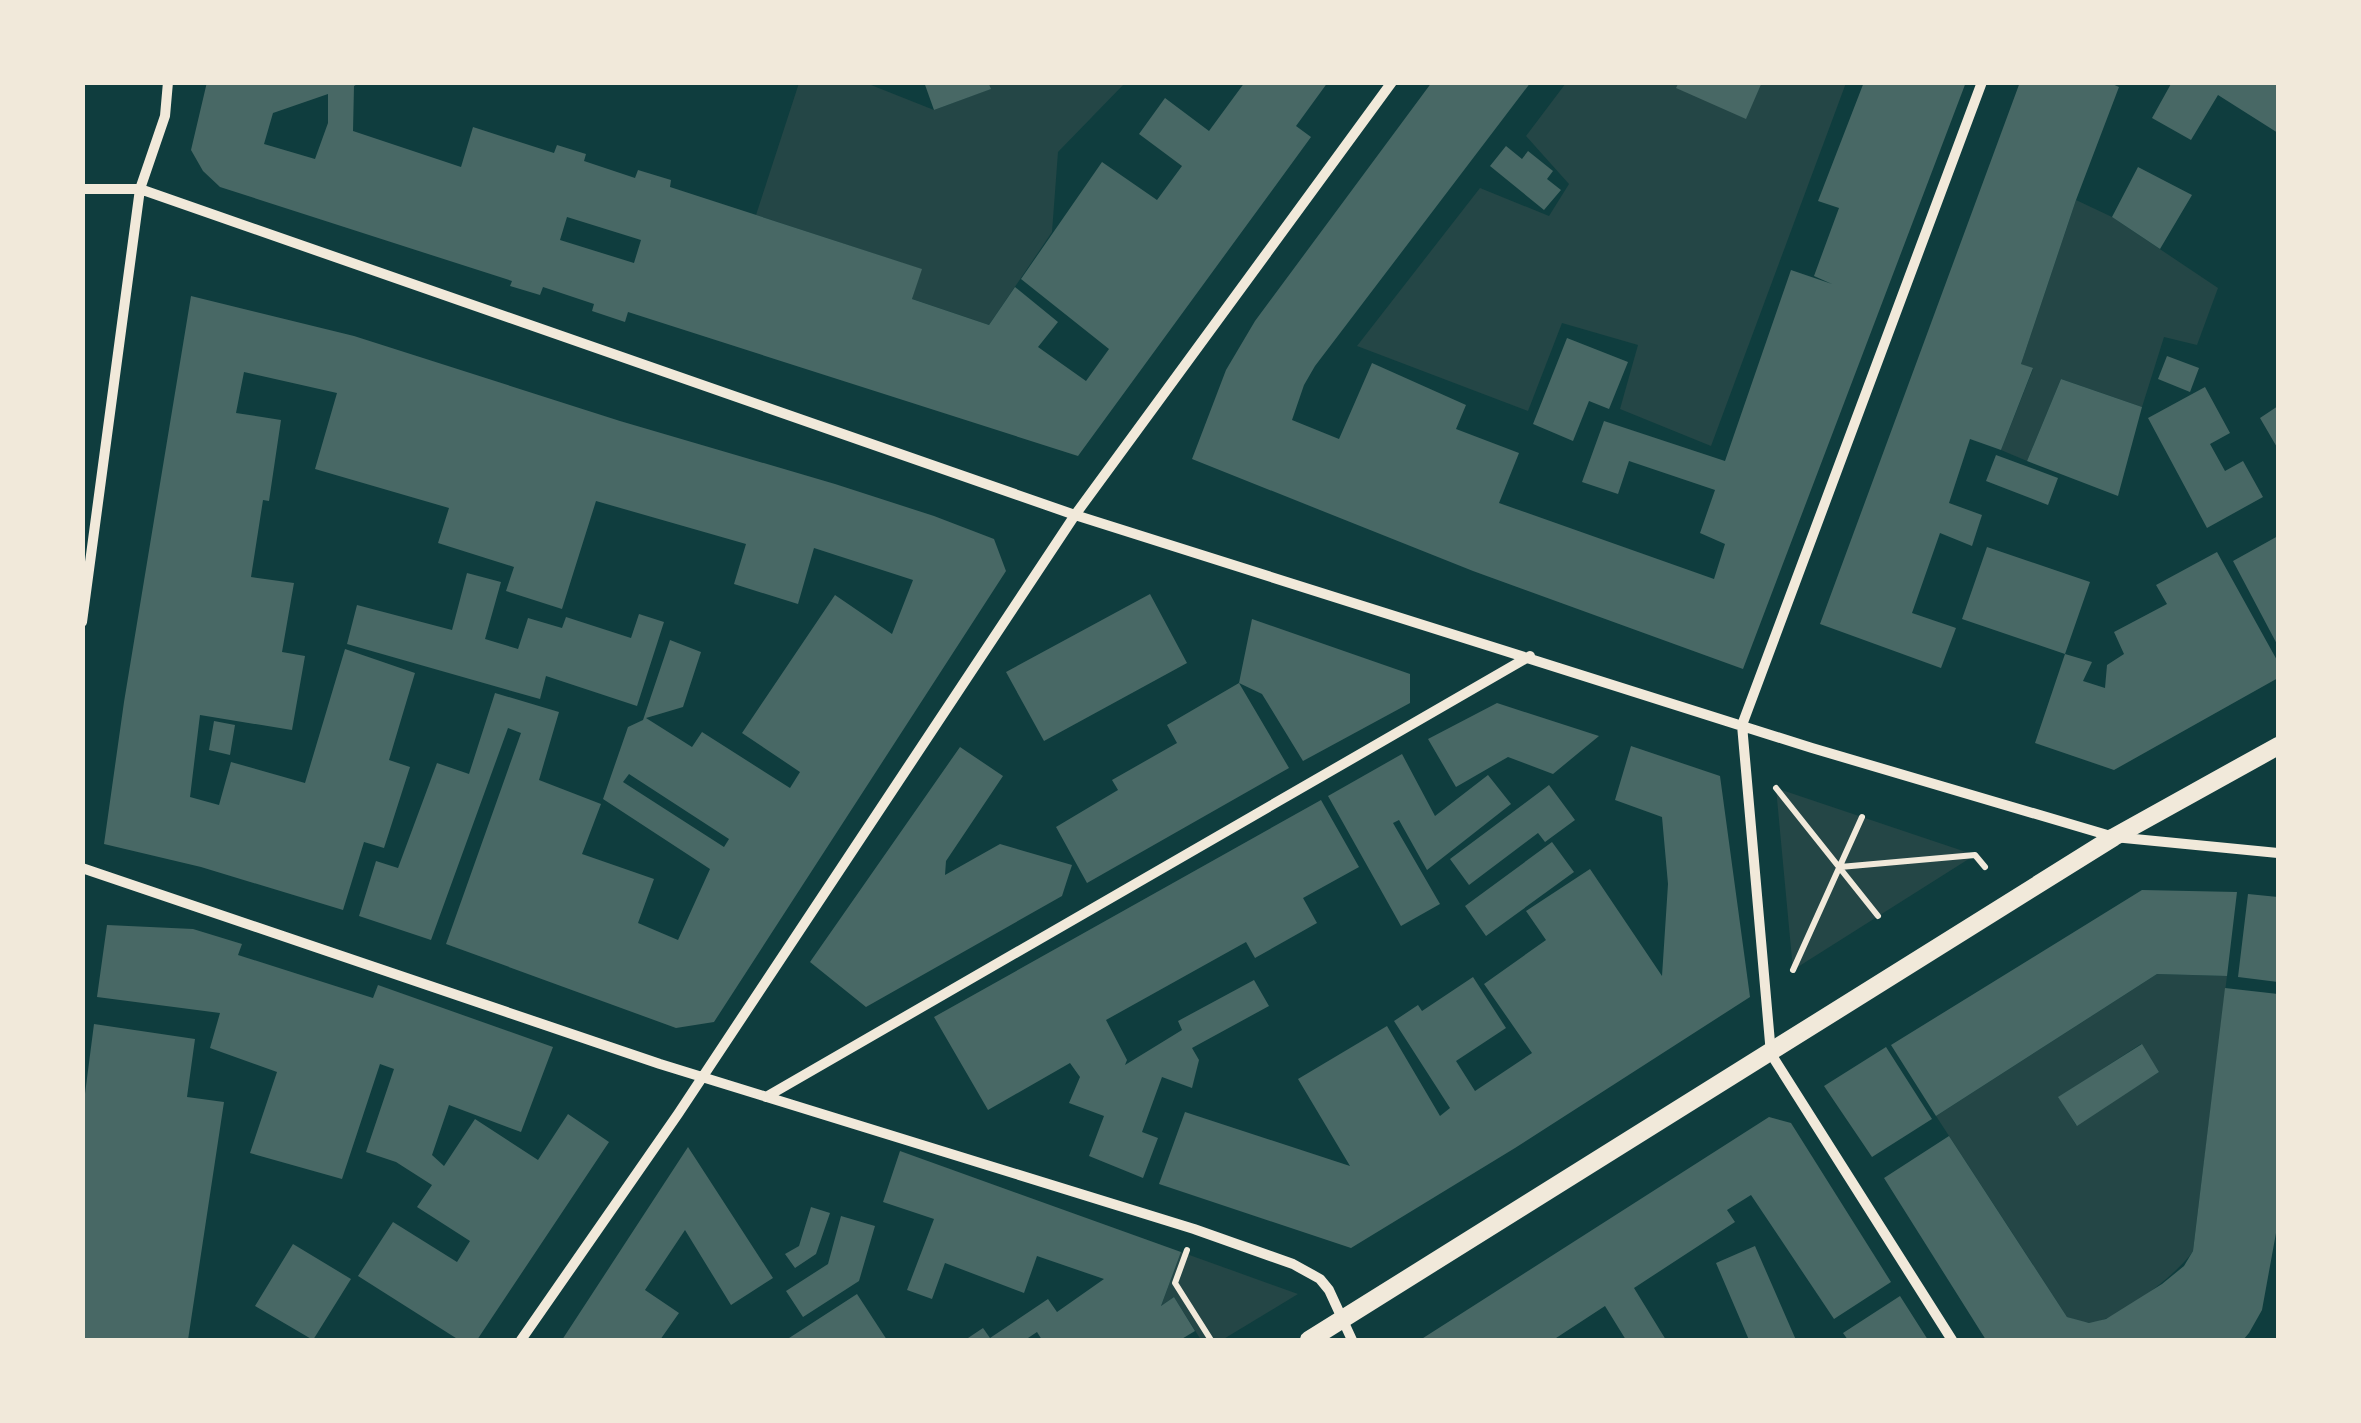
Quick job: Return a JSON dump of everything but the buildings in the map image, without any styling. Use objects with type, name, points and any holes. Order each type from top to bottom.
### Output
[{"type":"street","points":[[82,622],[140,189],[165,116],[168,82]]},
{"type":"street","points":[[522,1340],[702,1077],[1075,515],[1392,82]]},
{"type":"street","points":[[1952,1340],[1771,1054],[1742,725],[1982,82]]},
{"type":"street","points":[[82,189],[140,189],[1075,515],[1742,725],[2114,837],[2278,852]]},
{"type":"street","points":[[766,1096],[1530,656]]},
{"type":"street","points":[[1309,1340],[2114,837],[2278,746]]},
{"type":"street","points":[[82,868],[702,1077],[1293,1264],[1329,1290],[1352,1340]]},
{"type":"path","points":[[1776,788],[1878,916]]},
{"type":"path","points":[[1793,970],[1862,817]]},
{"type":"path","points":[[1839,868],[1975,855],[1985,867]]},
{"type":"path","points":[[1194,1230],[1175,1283],[1211,1340]]},
{"type":"shaded area","points":[[799,83],[866,83],[934,110],[990,89],[988,83],[1125,83],[1058,152],[1052,232],[989,325],[912,299],[921,269],[756,215]]},
{"type":"shaded area","points":[[1566,83],[1846,83],[1711,446],[1620,409],[1638,345],[1562,323],[1528,411],[1357,346],[1480,188],[1549,216],[1569,184],[1526,136]]},
{"type":"shaded area","points":[[2076,200],[2112,217],[2218,288],[2197,345],[2164,337],[2142,407],[2061,379],[2027,461],[2001,450],[2033,369],[2021,364]]},
{"type":"shaded area","points":[[1776,788],[1975,855],[1793,970]]},
{"type":"shaded area","points":[[2157,974],[2227,976],[2193,1251],[2162,1283],[2115,1314],[2090,1323],[2067,1317],[1936,1116]],"holes":[[[2141,1044],[2159,1072],[2076,1125],[2059,1097]]]},
{"type":"shaded area","points":[[1181,1252],[1298,1294],[1222,1340],[1201,1340],[1174,1297],[1161,1306]]}]
